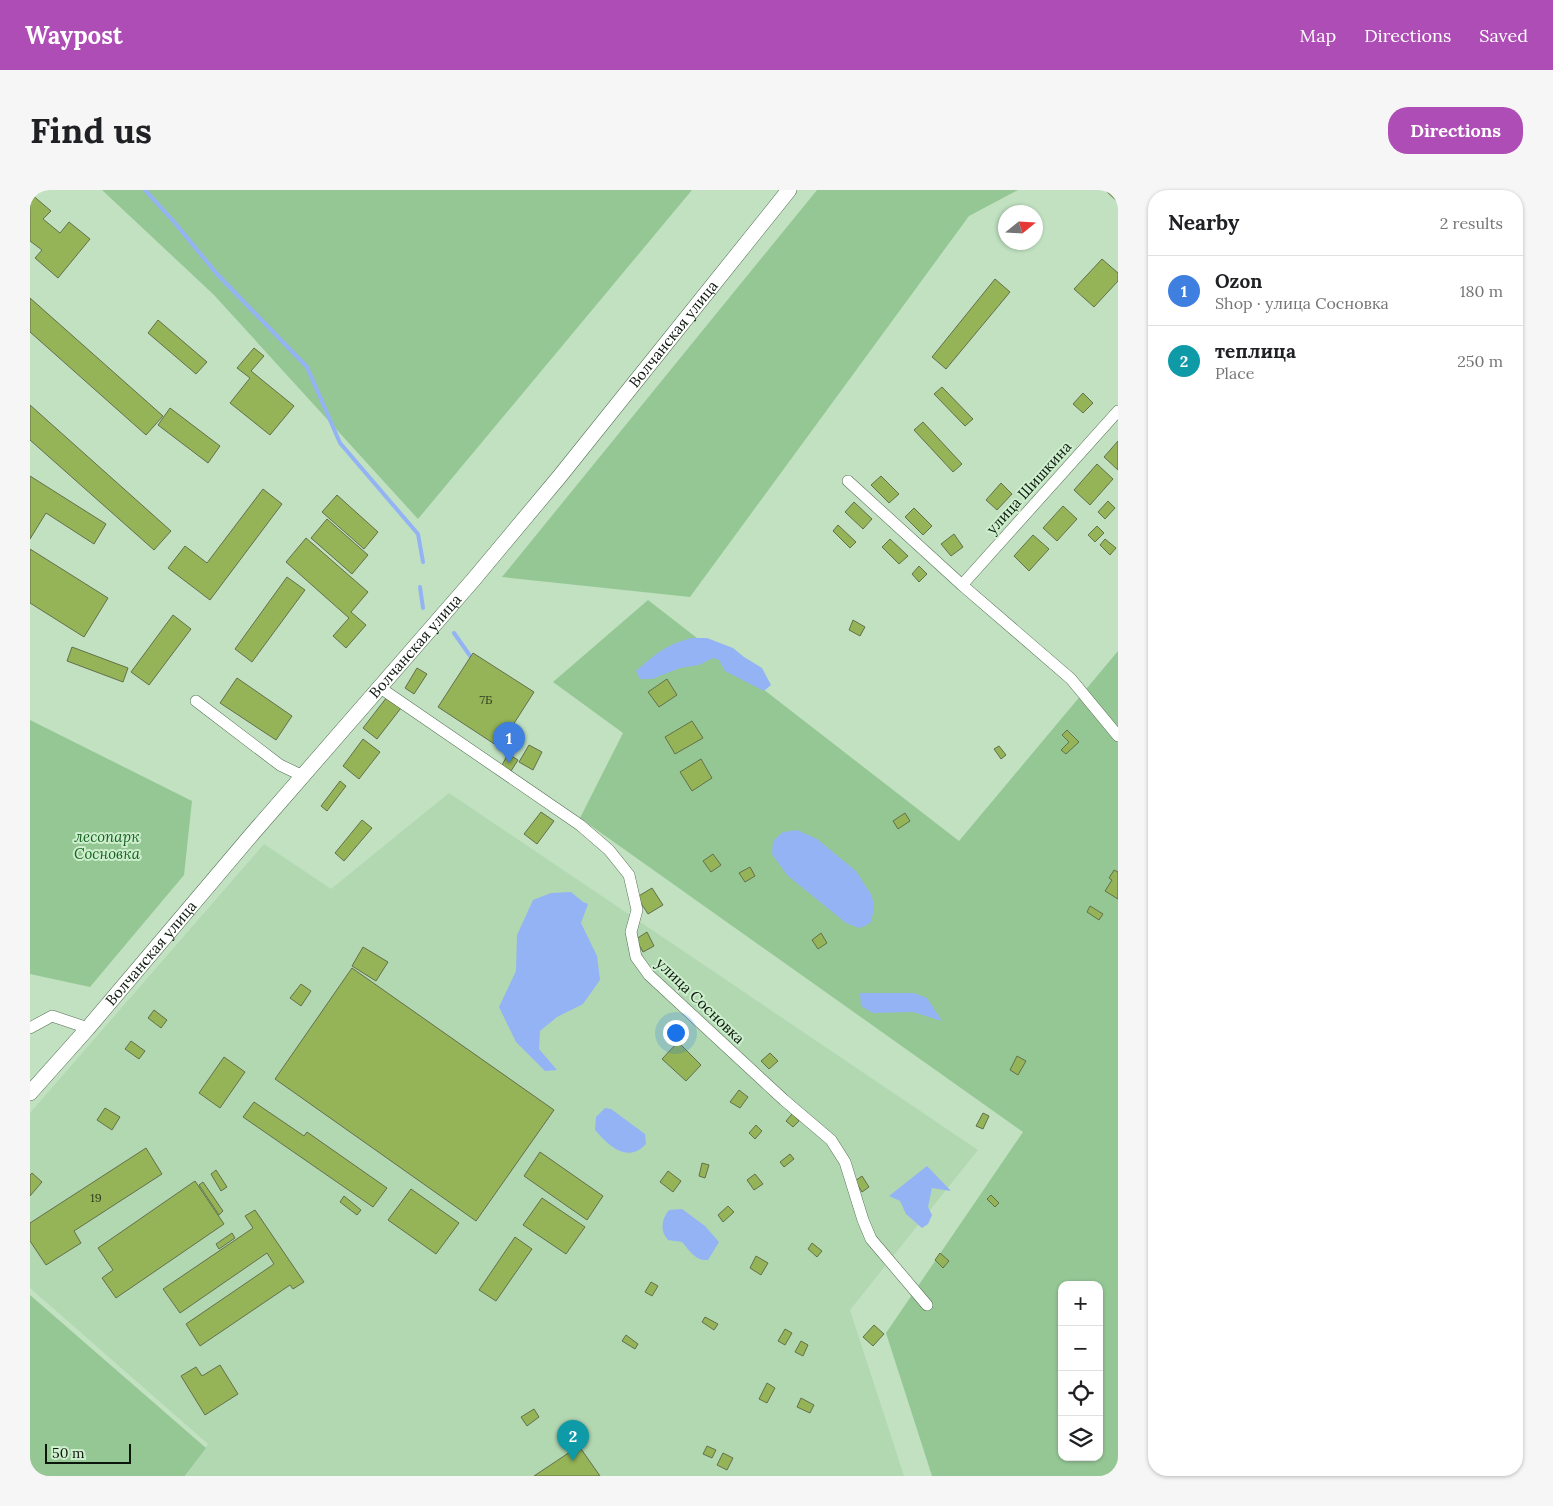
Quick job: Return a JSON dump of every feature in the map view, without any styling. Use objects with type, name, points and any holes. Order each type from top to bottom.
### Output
[{"type":"main road","name":"Волчанская улица","points":[[30,1093],[474,579],[560,476],[789,190]]},
{"type":"street","name":"улица Шишкина","points":[[962,585],[1118,410]]},
{"type":"street","points":[[848,482],[962,585],[1071,679],[1118,736]]},
{"type":"street","name":"улица Сосновка","points":[[380,687],[580,825],[609,850],[629,875],[637,910],[630,932],[636,957],[649,975],[784,1100],[831,1140],[845,1162],[863,1220],[871,1239],[927,1305]]},
{"type":"street","points":[[196,700],[280,765],[303,776]]},
{"type":"street","points":[[30,1028],[52,1016],[88,1028]]},
{"type":"shaded area","points":[[449,793],[978,1150],[850,1310],[904,1476],[186,1476],[208,1444],[30,1288],[30,1113],[264,844],[331,889]]},
{"type":"green space","points":[[102,190],[692,190],[418,519],[214,295]]},
{"type":"green space","points":[[817,190],[1018,190],[969,216],[690,597],[502,577]]},
{"type":"green space","points":[[648,600],[959,841],[1118,651],[1118,1476],[932,1476],[886,1333],[1023,1132],[580,818],[623,733],[553,682]]},
{"type":"green space","name":"лесопарк Сосновка","points":[[30,720],[192,801],[184,875],[90,987],[30,974]]},
{"type":"green space","points":[[30,1295],[206,1448],[185,1476],[30,1476]]},
{"type":"water","points":[[692,638],[707,638],[733,648],[762,668],[771,685],[764,691],[725,671],[719,660],[713,658],[699,665],[680,668],[652,679],[640,679],[636,671],[650,659],[668,647]]},
{"type":"water","points":[[797,830],[817,839],[856,871],[872,896],[874,908],[871,922],[859,928],[846,923],[787,875],[772,854],[773,841],[783,832]]},
{"type":"water","points":[[571,892],[588,904],[581,923],[597,956],[600,980],[583,1004],[557,1017],[540,1031],[539,1049],[557,1070],[545,1071],[516,1042],[499,1007],[516,971],[517,935],[533,900],[551,893]]},
{"type":"water","points":[[860,993],[914,993],[927,998],[942,1021],[913,1012],[873,1013],[861,1006]]},
{"type":"water","points":[[605,1108],[611,1109],[645,1134],[646,1144],[639,1150],[625,1153],[606,1142],[595,1130],[596,1117]]},
{"type":"water","points":[[927,1166],[951,1191],[932,1188],[928,1207],[932,1215],[928,1224],[922,1228],[906,1214],[900,1201],[889,1196]]},
{"type":"water","points":[[682,1209],[705,1226],[719,1242],[708,1260],[696,1257],[682,1242],[668,1240],[665,1237],[662,1225],[666,1214],[669,1210]]},
{"type":"building","points":[[1105,190],[1118,190],[1118,202]]},
{"type":"building","points":[[30,193],[51,211],[43,219],[60,233],[69,222],[90,239],[58,278],[35,258],[42,250],[30,241]]},
{"type":"building","points":[[1102,259],[1118,273],[1118,281],[1094,307],[1074,289]]},
{"type":"building","points":[[995,279],[1010,292],[946,369],[932,357]]},
{"type":"building","points":[[30,298],[163,416],[146,435],[30,332]]},
{"type":"building","points":[[158,320],[207,362],[196,374],[148,333]]},
{"type":"building","points":[[254,348],[264,356],[251,371],[294,406],[270,435],[230,403],[250,378],[237,368]]},
{"type":"building","points":[[942,387],[973,419],[965,426],[934,394]]},
{"type":"building","points":[[1083,393],[1093,403],[1083,413],[1073,404]]},
{"type":"building","points":[[30,405],[171,531],[154,550],[30,440]]},
{"type":"building","points":[[170,408],[220,446],[208,463],[158,425]]},
{"type":"building","points":[[923,422],[962,464],[953,472],[914,430]]},
{"type":"building","points":[[1118,441],[1118,470],[1104,457]]},
{"type":"building","points":[[1097,464],[1113,479],[1090,505],[1074,490]]},
{"type":"building","points":[[30,476],[106,524],[94,544],[46,513],[30,539]]},
{"type":"building","points":[[881,476],[899,494],[889,503],[871,485]]},
{"type":"building","points":[[1001,483],[1012,494],[997,510],[986,500]]},
{"type":"building","points":[[263,489],[282,504],[210,600],[168,568],[185,546],[207,563]]},
{"type":"building","points":[[337,495],[378,532],[364,549],[322,512]]},
{"type":"building","points":[[1108,501],[1115,508],[1105,519],[1098,512]]},
{"type":"building","points":[[854,502],[872,519],[863,529],[845,512]]},
{"type":"building","points":[[1063,506],[1077,519],[1057,541],[1043,528]]},
{"type":"building","points":[[914,508],[932,526],[923,535],[905,517]]},
{"type":"building","points":[[327,519],[368,555],[352,574],[311,538]]},
{"type":"building","points":[[838,525],[856,542],[850,548],[833,531]]},
{"type":"building","points":[[1097,526],[1104,533],[1095,542],[1088,535]]},
{"type":"building","points":[[954,534],[963,547],[951,556],[941,544]]},
{"type":"building","points":[[1033,535],[1049,549],[1029,571],[1014,556]]},
{"type":"building","points":[[306,538],[368,592],[351,612],[366,625],[346,648],[333,636],[349,618],[286,562]]},
{"type":"building","points":[[890,539],[908,556],[899,564],[882,547]]},
{"type":"building","points":[[1105,539],[1116,548],[1110,555],[1100,545]]},
{"type":"building","points":[[30,549],[108,598],[84,637],[30,603]]},
{"type":"building","points":[[919,566],[927,574],[919,582],[912,574]]},
{"type":"building","points":[[287,577],[305,590],[252,662],[235,649]]},
{"type":"building","points":[[173,615],[191,629],[149,685],[131,672]]},
{"type":"building","points":[[853,620],[865,627],[860,636],[849,630]]},
{"type":"building","points":[[72,647],[128,668],[123,682],[67,661]]},
{"type":"building","points":[[473,653],[534,692],[499,747],[438,707]]},
{"type":"building","points":[[417,668],[427,674],[414,694],[405,688]]},
{"type":"building","points":[[237,678],[292,716],[276,740],[220,703]]},
{"type":"building","points":[[667,679],[677,695],[659,707],[648,692]]},
{"type":"building","points":[[387,697],[401,708],[377,739],[363,728]]},
{"type":"building","points":[[692,721],[703,738],[675,754],[665,737]]},
{"type":"building","points":[[1067,730],[1079,742],[1066,754],[1061,750],[1069,742],[1062,735]]},
{"type":"building","points":[[363,739],[380,752],[359,779],[343,766]]},
{"type":"building","points":[[529,745],[542,752],[533,770],[519,762]]},
{"type":"building","points":[[999,746],[1006,755],[1001,759],[994,749]]},
{"type":"building","points":[[508,754],[518,760],[511,771],[502,765]]},
{"type":"building","points":[[701,759],[712,778],[692,791],[680,772]]},
{"type":"building","points":[[340,781],[346,786],[327,811],[321,806]]},
{"type":"building","points":[[541,812],[554,821],[537,844],[524,834]]},
{"type":"building","points":[[905,813],[910,821],[898,829],[893,821]]},
{"type":"building","points":[[362,820],[372,828],[344,861],[335,853]]},
{"type":"building","points":[[713,854],[721,865],[711,872],[703,861]]},
{"type":"building","points":[[750,867],[755,876],[745,882],[739,873]]},
{"type":"building","points":[[1114,870],[1118,872],[1118,899],[1105,891],[1112,880],[1109,878]]},
{"type":"building","points":[[652,888],[663,905],[648,914],[637,897]]},
{"type":"building","points":[[1090,906],[1103,914],[1099,920],[1087,912]]},
{"type":"building","points":[[647,932],[654,946],[643,952],[636,939]]},
{"type":"building","points":[[821,933],[827,943],[818,949],[812,940]]},
{"type":"building","points":[[363,947],[388,962],[376,981],[352,966]]},
{"type":"building","points":[[352,968],[554,1110],[476,1221],[275,1079]]},
{"type":"building","points":[[301,984],[311,991],[301,1006],[290,998]]},
{"type":"building","points":[[154,1010],[167,1020],[161,1028],[148,1018]]},
{"type":"building","points":[[131,1041],[145,1051],[139,1059],[125,1049]]},
{"type":"building","points":[[678,1042],[701,1065],[686,1081],[662,1059]]},
{"type":"building","points":[[770,1053],[778,1061],[769,1069],[761,1061]]},
{"type":"building","points":[[1017,1056],[1026,1061],[1018,1075],[1010,1070]]},
{"type":"building","points":[[224,1057],[245,1072],[220,1108],[199,1093]]},
{"type":"building","points":[[739,1090],[748,1097],[740,1108],[730,1102]]},
{"type":"building","points":[[254,1102],[304,1136],[307,1132],[387,1188],[373,1207],[243,1117]]},
{"type":"building","points":[[105,1108],[120,1117],[112,1130],[97,1120]]},
{"type":"building","points":[[983,1113],[989,1116],[983,1129],[976,1126]]},
{"type":"building","points":[[792,1114],[799,1121],[793,1127],[786,1121]]},
{"type":"building","points":[[756,1125],[762,1131],[755,1139],[749,1133]]},
{"type":"building","points":[[146,1148],[162,1174],[74,1231],[81,1243],[46,1265],[30,1241],[30,1223]]},
{"type":"building","points":[[540,1152],[603,1196],[587,1220],[524,1176]]},
{"type":"building","points":[[790,1154],[794,1159],[784,1167],[780,1162]]},
{"type":"building","points":[[702,1163],[709,1165],[705,1178],[699,1176]]},
{"type":"building","points":[[216,1170],[227,1187],[221,1191],[211,1174]]},
{"type":"building","points":[[668,1171],[681,1181],[673,1192],[660,1182]]},
{"type":"building","points":[[32,1173],[42,1182],[30,1196],[30,1175]]},
{"type":"building","points":[[755,1174],[763,1184],[754,1190],[747,1180]]},
{"type":"building","points":[[862,1176],[869,1187],[862,1192],[855,1181]]},
{"type":"building","points":[[195,1181],[224,1224],[116,1298],[102,1278],[113,1270],[98,1248]]},
{"type":"building","points":[[203,1182],[223,1211],[219,1215],[199,1185]]},
{"type":"building","points":[[411,1189],[459,1223],[436,1254],[388,1220]]},
{"type":"building","points":[[991,1195],[999,1203],[995,1207],[987,1199]]},
{"type":"building","points":[[344,1196],[361,1210],[357,1215],[340,1202]]},
{"type":"building","points":[[542,1198],[585,1227],[566,1254],[523,1225]]},
{"type":"building","points":[[728,1206],[734,1212],[723,1222],[718,1215]]},
{"type":"building","points":[[255,1210],[304,1282],[293,1289],[290,1285],[200,1346],[186,1324],[274,1264],[267,1253],[180,1313],[163,1289],[253,1228],[245,1216]]},
{"type":"building","points":[[232,1233],[235,1238],[219,1249],[216,1244]]},
{"type":"building","points":[[515,1237],[532,1249],[496,1301],[479,1290]]},
{"type":"building","points":[[812,1243],[822,1251],[817,1257],[808,1249]]},
{"type":"building","points":[[940,1253],[949,1261],[943,1268],[935,1260]]},
{"type":"building","points":[[756,1256],[768,1263],[761,1275],[750,1268]]},
{"type":"building","points":[[651,1282],[658,1286],[652,1296],[645,1292]]},
{"type":"building","points":[[705,1317],[718,1324],[714,1330],[702,1322]]},
{"type":"building","points":[[874,1325],[884,1334],[873,1346],[863,1337]]},
{"type":"building","points":[[785,1329],[792,1333],[785,1345],[778,1341]]},
{"type":"building","points":[[626,1335],[638,1344],[635,1349],[622,1341]]},
{"type":"building","points":[[801,1341],[808,1345],[803,1356],[795,1352]]},
{"type":"building","points":[[220,1365],[238,1394],[205,1415],[181,1376],[196,1367],[202,1376]]},
{"type":"building","points":[[767,1383],[775,1388],[767,1403],[759,1399]]},
{"type":"building","points":[[801,1398],[814,1405],[810,1413],[797,1407]]},
{"type":"building","points":[[534,1409],[539,1417],[527,1426],[521,1417]]},
{"type":"building","points":[[579,1446],[600,1476],[534,1476]]},
{"type":"building","points":[[707,1446],[716,1450],[712,1458],[703,1454]]},
{"type":"building","points":[[723,1453],[733,1458],[727,1470],[717,1465]]},
{"type":"waterway","points":[[145,190],[217,274],[307,367],[340,443],[418,534],[423,562]]},
{"type":"waterway","points":[[420,587],[423,608]]},
{"type":"waterway","points":[[454,633],[473,660]]},
{"type":"place","name":"Ozon","points":[[509,763]]},
{"type":"place","name":"теплица","points":[[573,1461]]}]
